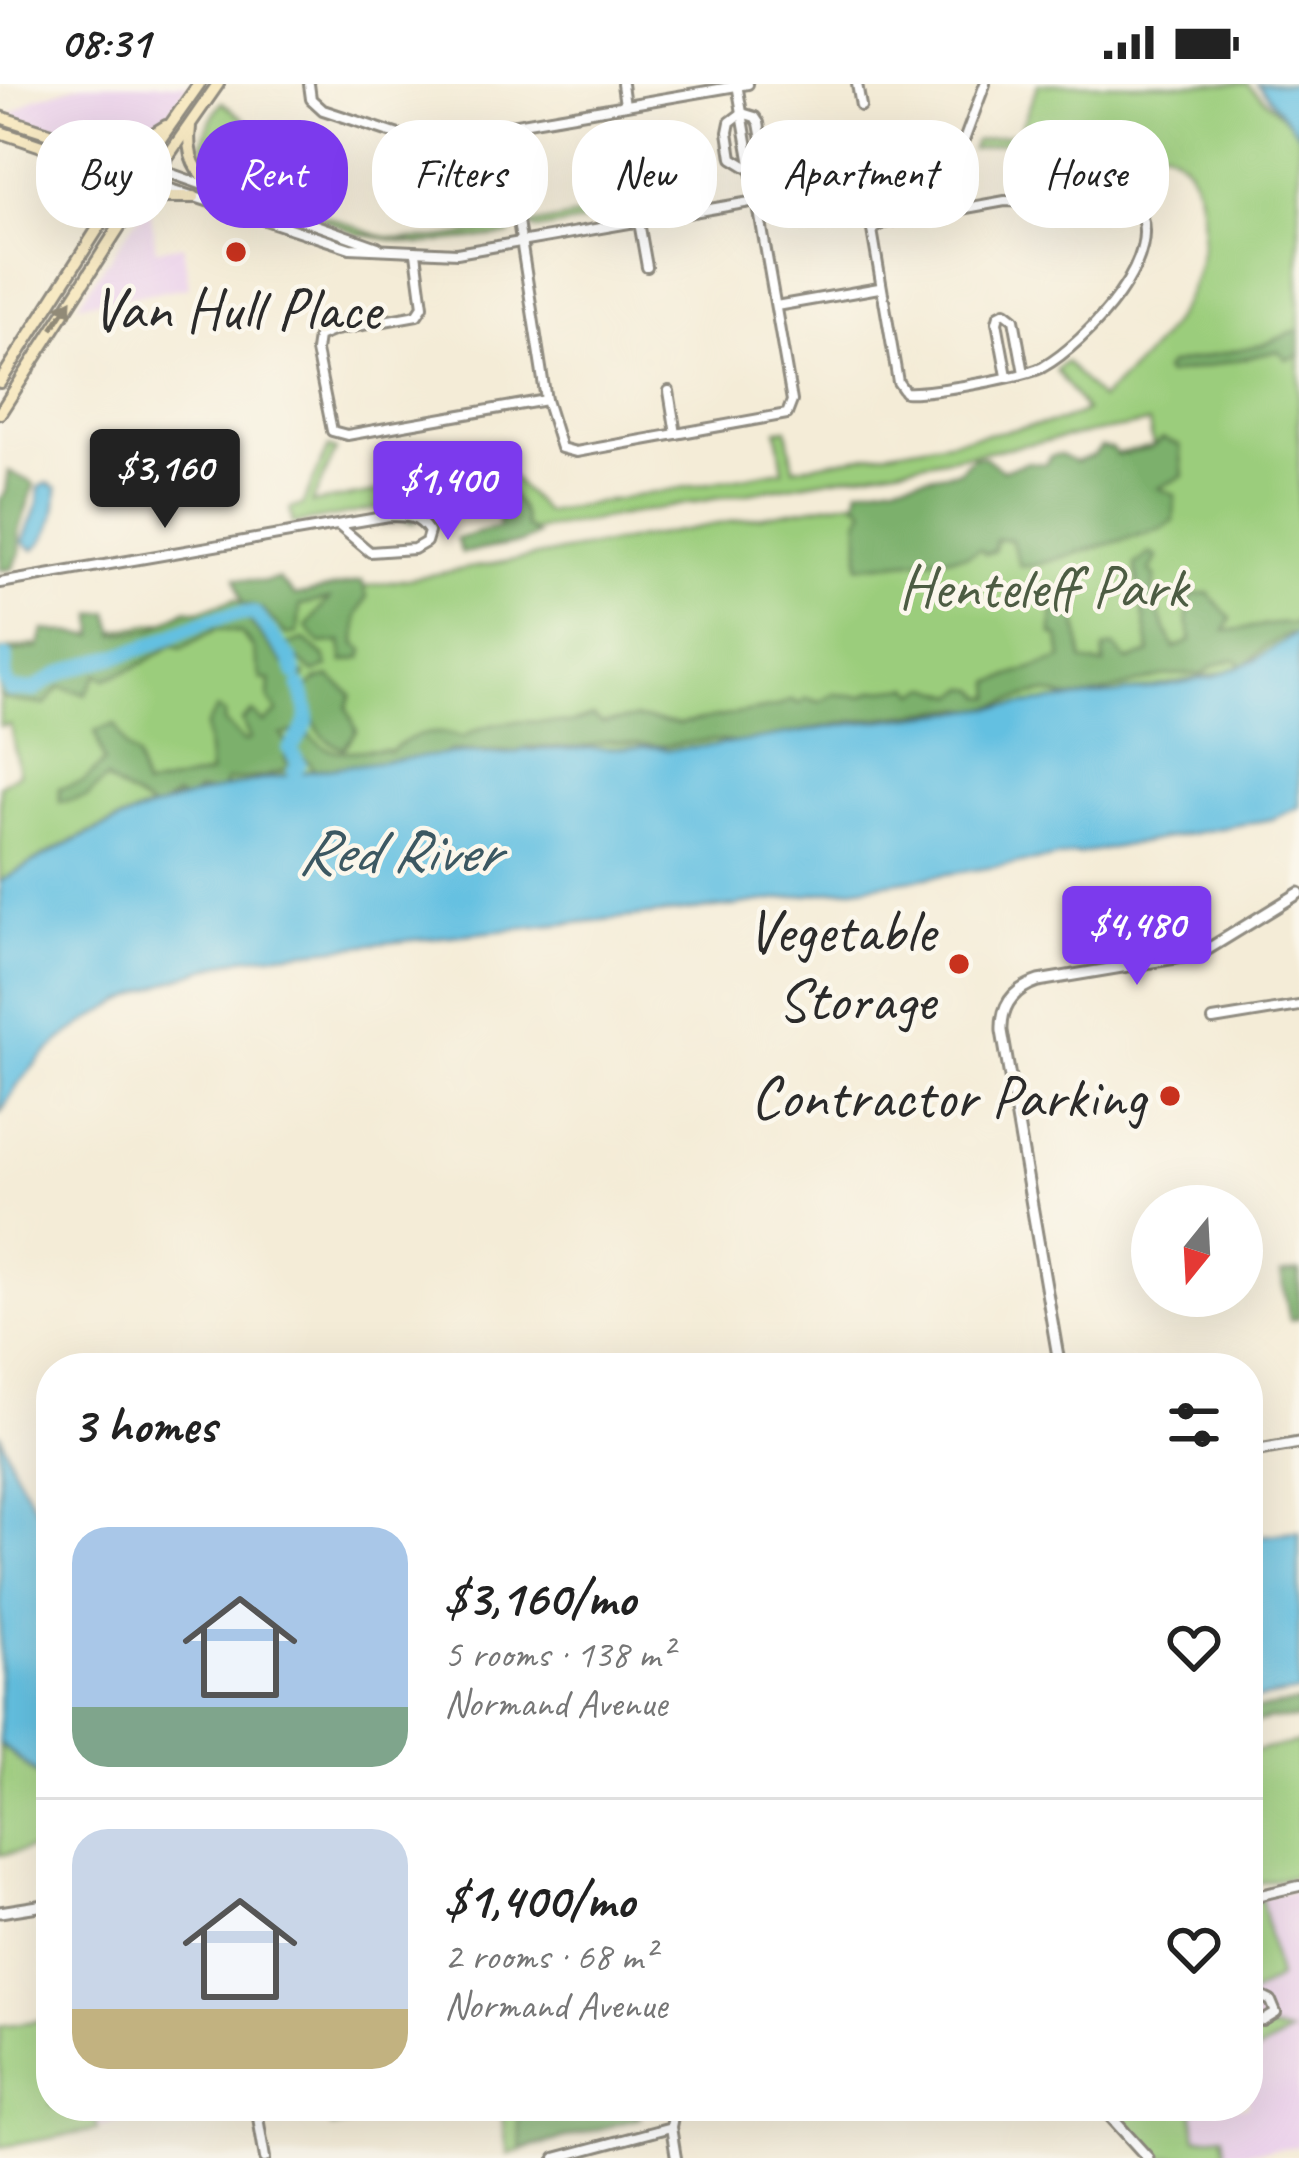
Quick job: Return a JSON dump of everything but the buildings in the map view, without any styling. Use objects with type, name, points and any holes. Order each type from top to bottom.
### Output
[{"type":"main road","points":[[172,120],[199,84]]},
{"type":"main road","points":[[172,156],[218,84]]},
{"type":"main road","points":[[0,117],[36,128]]},
{"type":"main road","points":[[191,120],[188,144],[196,168]]},
{"type":"main road","points":[[0,132],[36,144]]},
{"type":"main road","points":[[172,196],[194,197]]},
{"type":"main road","points":[[0,382],[99,228]]},
{"type":"main road","points":[[0,413],[119,228]]},
{"type":"street","points":[[310,84],[311,99],[323,110],[417,141],[741,85],[743,120]]},
{"type":"street","points":[[622,84],[625,105]]},
{"type":"street","points":[[857,84],[861,106]]},
{"type":"street","points":[[972,120],[985,84]]},
{"type":"street","points":[[741,164],[732,158],[728,132],[730,122],[742,113]]},
{"type":"street","points":[[742,113],[757,120]]},
{"type":"street","points":[[172,190],[194,197]]},
{"type":"street","points":[[876,228],[872,236],[879,288],[898,382],[905,392],[1024,373],[1047,364],[1119,297],[1141,250],[1142,214],[1134,202],[1126,201],[1005,200],[979,205]]},
{"type":"street","points":[[285,228],[337,244],[416,253],[458,253],[605,228]]},
{"type":"street","points":[[326,228],[391,251]]},
{"type":"street","points":[[519,228],[546,400],[558,441],[567,452],[780,417],[791,409],[761,228]]},
{"type":"street","points":[[641,228],[647,267]]},
{"type":"street","points":[[416,253],[423,306],[417,315],[326,332],[318,338],[316,351],[332,431],[347,435],[546,400]]},
{"type":"street","points":[[776,306],[879,288]]},
{"type":"street","points":[[1007,376],[998,322],[1005,312],[1014,319],[1024,373]]},
{"type":"street","points":[[669,391],[676,434]]},
{"type":"street","points":[[0,584],[389,516],[410,516],[429,532],[426,542],[414,549],[370,552],[338,525]]},
{"type":"street","points":[[1057,1353],[1002,1031],[1005,1006],[1015,992],[1038,981],[1200,954],[1299,893]]},
{"type":"street","points":[[1214,1020],[1299,1006]]},
{"type":"street","points":[[1263,1449],[1299,1443]]},
{"type":"street","points":[[1263,1894],[1299,1886]]},
{"type":"street","points":[[0,1912],[36,1906]]},
{"type":"street","points":[[1263,1998],[1271,2001],[1276,2013],[1263,2021]]},
{"type":"street","points":[[259,2121],[265,2158]]},
{"type":"street","points":[[671,2121],[676,2158]]},
{"type":"street","points":[[1115,2121],[1148,2158]]},
{"type":"street","points":[[555,2158],[670,2127]]},
{"type":"shaded area","points":[[83,84],[188,84],[164,120],[36,123],[9,116],[35,98]]},
{"type":"shaded area","points":[[130,228],[153,228],[156,250],[183,245],[189,287],[78,304]]},
{"type":"shaded area","points":[[1299,1890],[1299,2146],[1200,2158],[1144,2121],[1263,2121],[1263,1896]]},
{"type":"shaded area","points":[[96,2121],[130,2121],[97,2127]]},
{"type":"green space","name":"Henteleff Park","points":[[1038,84],[1247,84],[1299,131],[1299,640],[1246,668],[1119,694],[668,750],[524,750],[293,773],[141,812],[92,831],[0,882],[0,785],[19,773],[10,725],[0,726],[0,651],[1153,447],[1149,423],[508,535],[499,486],[293,524],[290,509],[302,505],[329,447],[336,450],[312,503],[505,470],[545,512],[783,470],[777,430],[787,429],[794,468],[1061,421],[1086,411],[1056,370],[1066,362],[1100,399],[1142,359],[1190,290],[1203,236],[1201,205],[1188,168],[1169,153],[1169,120],[1024,120]]},
{"type":"green space","points":[[222,102],[245,120],[212,120]]},
{"type":"green space","name":"Henteleff Park","points":[[1003,136],[1003,143],[979,148],[979,140]]},
{"type":"green space","points":[[572,217],[572,224],[537,230],[532,228],[548,228],[548,222]]},
{"type":"green space","points":[[348,225],[401,239],[513,230],[510,235],[419,244],[344,228]]},
{"type":"green space","points":[[1299,330],[1299,356],[1287,359],[1278,351],[1167,375],[1164,371],[1168,365],[1265,344]]},
{"type":"green space","points":[[1163,439],[1180,446],[1183,476],[1158,488],[1175,495],[1174,521],[1161,529],[1032,566],[1020,566],[1011,539],[996,540],[994,551],[985,554],[980,549],[968,555],[859,566],[859,520],[864,510],[856,504],[859,488],[959,471],[973,457],[984,457],[1003,470],[1028,462],[1046,464],[1051,456],[1060,454],[1076,462],[1101,447],[1117,455],[1149,449]]},
{"type":"green space","points":[[9,471],[34,484],[19,532],[21,552],[12,569],[0,570],[0,499]]},
{"type":"green space","points":[[494,482],[515,500],[525,526],[537,535],[521,543],[462,553],[456,539],[499,527],[497,509],[450,514],[441,507],[413,511],[413,523],[403,519],[403,500]]},
{"type":"green space","points":[[1150,553],[1157,557],[1150,571],[1155,576],[1152,597],[1174,648],[1191,641],[1187,618],[1191,595],[1208,593],[1231,618],[1225,631],[1294,624],[1299,615],[1299,637],[1290,634],[1265,647],[1244,666],[1234,659],[1202,675],[1169,675],[1088,696],[1047,693],[983,709],[854,721],[739,743],[711,740],[663,746],[608,741],[580,748],[527,747],[517,752],[450,751],[312,770],[293,750],[310,735],[338,751],[391,751],[425,734],[462,738],[512,722],[567,723],[593,716],[602,723],[636,718],[679,724],[792,700],[820,702],[834,694],[862,696],[911,687],[917,693],[930,687],[956,695],[978,689],[985,697],[993,697],[992,682],[1062,659],[1059,637],[1052,634],[1053,605],[1066,599],[1067,615],[1076,615],[1083,661],[1104,665],[1104,649],[1114,646],[1127,661],[1150,653],[1135,565]]},
{"type":"green space","points":[[236,578],[278,579],[295,596],[362,581],[367,597],[357,616],[356,644],[364,650],[362,658],[343,662],[341,642],[321,644],[306,627],[329,599],[300,605],[298,633],[286,635],[262,609],[244,604],[248,620],[284,664],[305,674],[299,694],[305,714],[297,731],[281,735],[288,744],[285,758],[290,768],[226,781],[221,792],[198,791],[187,801],[176,796],[154,811],[106,779],[87,797],[60,802],[59,788],[83,782],[104,762],[95,731],[115,724],[126,748],[137,757],[144,788],[210,774],[206,726],[217,709],[244,742],[250,739],[242,721],[252,712],[264,723],[278,712],[269,699],[270,680],[261,679],[253,648],[241,633],[216,629],[182,648],[173,645],[135,668],[105,679],[97,674],[86,694],[60,687],[45,705],[0,697],[0,654],[39,648],[44,630],[95,636],[94,614],[109,612],[115,634],[153,629],[187,609],[199,611],[235,599],[242,603]]},
{"type":"green space","points":[[305,640],[324,656],[328,667],[314,673],[289,651],[287,645]]},
{"type":"green space","points":[[330,677],[352,695],[347,708],[357,731],[344,748],[320,733],[306,689]]},
{"type":"green space","points":[[1299,1271],[1299,1318],[1290,1320],[1281,1274]]},
{"type":"green space","points":[[1299,1702],[1299,1719],[1263,1721],[1263,1708]]},
{"type":"green space","points":[[1299,1742],[1299,1875],[1263,1882],[1263,1750]]},
{"type":"green space","points":[[0,1745],[36,1774],[36,1849],[0,1855]]},
{"type":"green space","points":[[1263,1907],[1278,1978],[1263,1988]]},
{"type":"green space","points":[[36,2021],[36,2121],[96,2121],[97,2130],[0,2147],[0,2026]]},
{"type":"green space","points":[[1263,2028],[1289,2034],[1263,2049]]},
{"type":"green space","points":[[331,2121],[368,2121],[332,2127]]},
{"type":"green space","points":[[502,2121],[628,2121],[508,2154]]},
{"type":"green space","points":[[519,2121],[629,2121],[522,2149]]},
{"type":"green space","points":[[1124,2121],[1194,2121],[1197,2138],[1223,2135],[1226,2158],[1157,2158]]},
{"type":"water","points":[[1299,84],[1299,134],[1259,86]]},
{"type":"water","points":[[48,483],[57,488],[55,514],[45,538],[33,550],[23,542],[39,487]]},
{"type":"water","name":"Red River","points":[[1299,632],[1299,807],[1272,819],[1067,856],[734,906],[242,958],[137,995],[72,1032],[44,1055],[0,1115],[0,882],[133,816],[223,788],[370,763],[524,750],[668,750],[1117,694],[1213,677],[1255,660]]},
{"type":"water","points":[[0,1433],[36,1509],[36,1772],[0,1743]]},
{"type":"water","points":[[1299,1532],[1299,1692],[1263,1698],[1263,1536]]},
{"type":"waterway","points":[[6,657],[4,678],[10,690],[35,690],[74,668],[148,646],[200,624],[255,614],[291,660],[295,673]]},
{"type":"waterway","points":[[294,772],[299,764],[290,749],[307,719],[300,686]]},
{"type":"place","name":"Van Hull Place","points":[[236,252]]},
{"type":"place","name":"Vegetable Storage","points":[[959,964]]},
{"type":"place","name":"Contractor Parking","points":[[1170,1096]]}]
